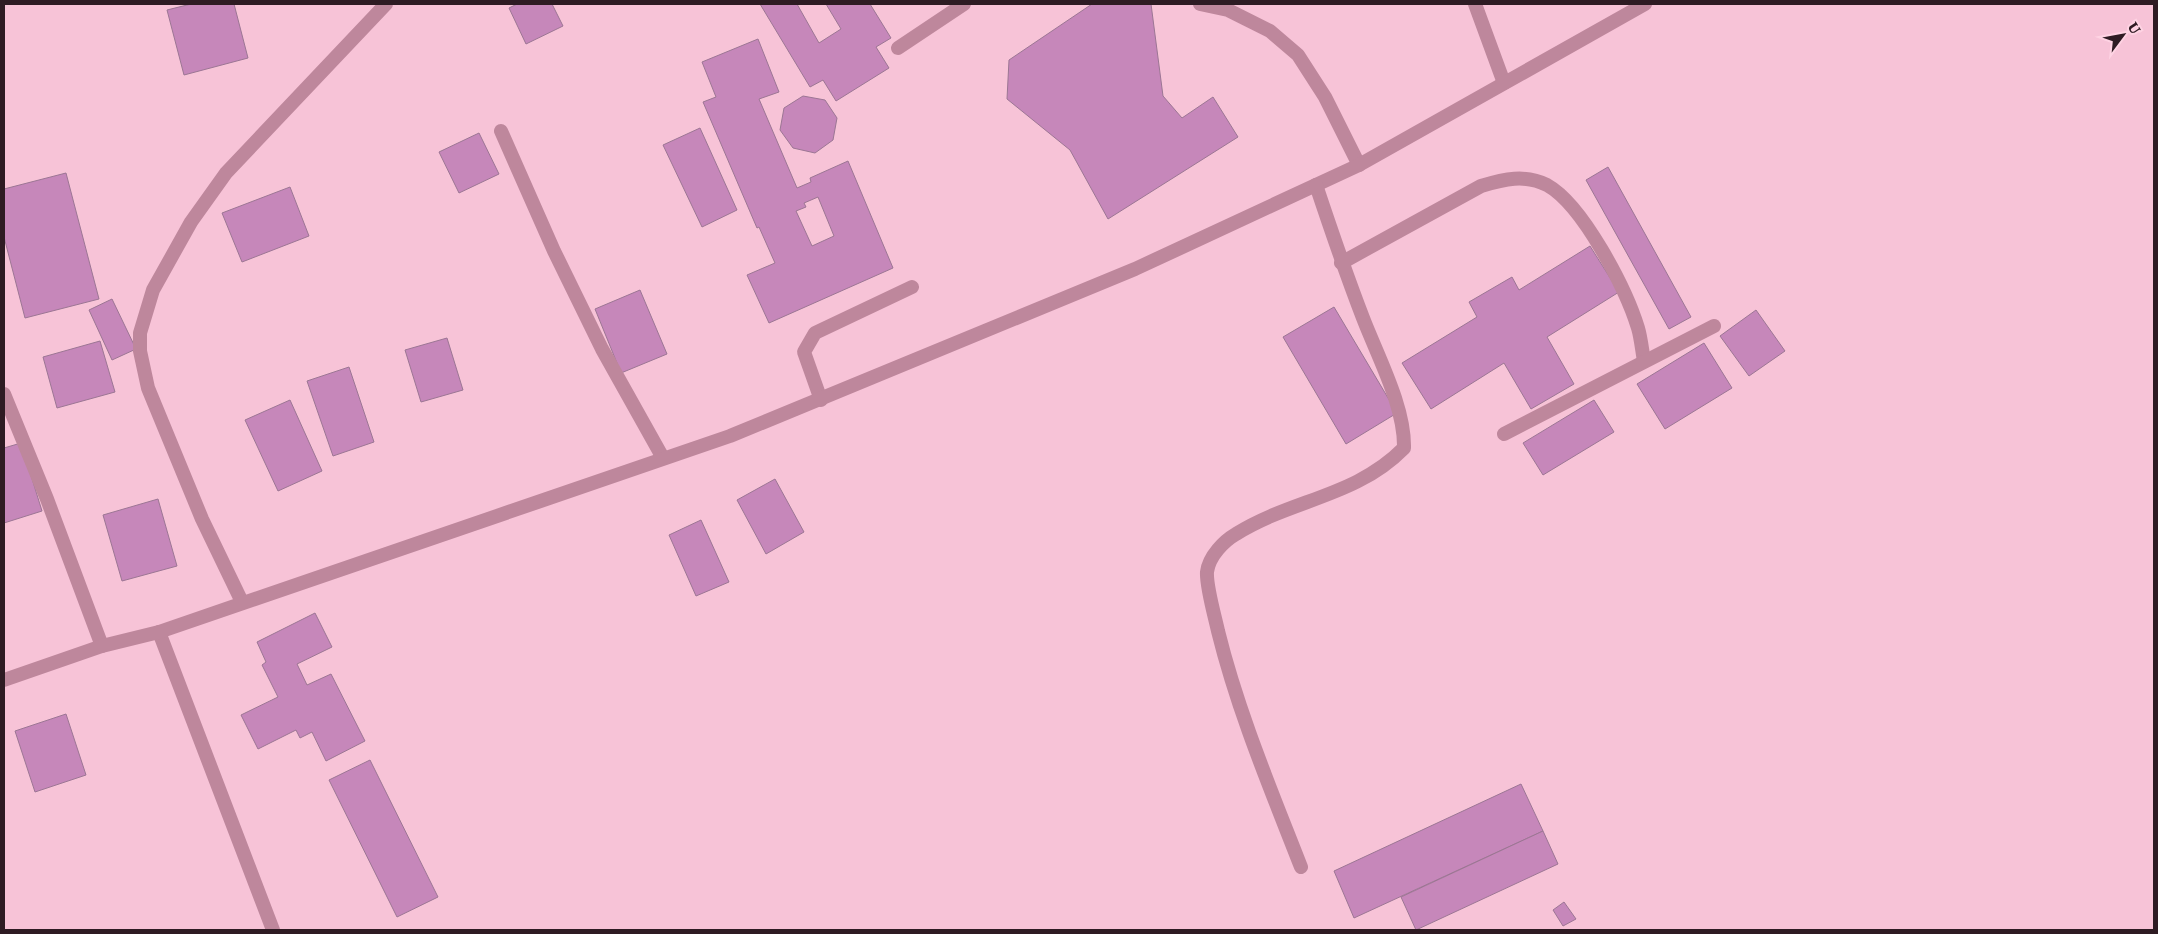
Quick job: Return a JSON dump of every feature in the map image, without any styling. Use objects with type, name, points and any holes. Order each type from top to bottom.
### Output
[{"type":"street","points":[[242,602],[202,519],[148,388],[140,351],[140,333],[153,290],[191,222],[226,173],[386,4]]},
{"type":"street","points":[[898,48],[964,4]]},
{"type":"street","points":[[1200,4],[1228,10],[1270,31],[1298,55],[1325,97],[1359,165]]},
{"type":"street","points":[[1475,4],[1504,83]]},
{"type":"street","points":[[4,680],[102,646],[160,632],[242,602],[730,436],[821,400],[1135,269],[1359,165],[1645,4]]},
{"type":"street","points":[[501,132],[554,251],[602,349],[663,458]]},
{"type":"street","points":[[1341,263],[1481,186],[1504,178],[1519,177],[1547,185],[1569,202],[1617,277],[1638,328],[1644,361]]},
{"type":"street","points":[[1301,868],[1230,680],[1214,615],[1207,571],[1215,552],[1235,534],[1262,520],[1357,484],[1389,463],[1404,448],[1404,430],[1395,402],[1341,263],[1316,185]]},
{"type":"street","points":[[821,400],[804,352],[815,333],[912,287]]},
{"type":"street","points":[[1504,434],[1714,326]]},
{"type":"street","points":[[4,394],[21,432],[102,646]]},
{"type":"street","points":[[160,632],[273,930]]},
{"type":"building","points":[[191,4],[234,4],[248,58],[184,75],[167,10]]},
{"type":"building","points":[[517,4],[552,4],[563,26],[526,44],[509,8]]},
{"type":"building","points":[[760,4],[797,4],[819,43],[841,29],[826,4],[870,4],[891,38],[876,47],[889,68],[836,101],[823,80],[810,87]]},
{"type":"building","points":[[1092,4],[1151,4],[1163,96],[1182,118],[1213,97],[1238,137],[1108,219],[1070,150],[1007,99],[1009,60]]},
{"type":"building","points":[[758,39],[779,92],[759,99],[797,188],[811,182],[810,178],[848,161],[893,268],[769,323],[747,275],[775,263],[759,227],[757,228],[703,102],[716,97],[702,62]],"holes":[[[818,197],[834,236],[812,246],[796,211],[806,207],[804,203]]]},
{"type":"building","points":[[803,96],[825,100],[837,118],[833,140],[815,153],[793,148],[780,130],[784,108]]},
{"type":"building","points":[[700,128],[737,210],[702,227],[663,145]]},
{"type":"building","points":[[479,133],[499,174],[459,193],[439,152]]},
{"type":"building","points":[[1608,167],[1691,317],[1669,329],[1586,180]]},
{"type":"building","points":[[66,173],[99,299],[25,318],[4,237],[4,189]]},
{"type":"building","points":[[290,187],[309,236],[242,262],[222,213]]},
{"type":"building","points":[[1590,246],[1619,292],[1547,337],[1574,384],[1531,409],[1504,363],[1431,409],[1402,363],[1477,317],[1469,302],[1512,277],[1519,290]]},
{"type":"building","points":[[640,290],[667,354],[621,373],[595,309]]},
{"type":"building","points":[[112,299],[136,349],[112,360],[89,310]]},
{"type":"building","points":[[1334,307],[1397,413],[1346,444],[1283,337]]},
{"type":"building","points":[[1756,310],[1785,351],[1749,376],[1720,336]]},
{"type":"building","points":[[447,338],[463,390],[421,402],[405,350]]},
{"type":"building","points":[[100,341],[115,392],[57,408],[43,357]]},
{"type":"building","points":[[1704,343],[1732,388],[1665,429],[1637,384]]},
{"type":"building","points":[[349,367],[374,442],[333,456],[307,381]]},
{"type":"building","points":[[290,400],[322,471],[278,491],[245,420]]},
{"type":"building","points":[[1594,400],[1614,432],[1543,475],[1523,443]]},
{"type":"building","points":[[21,443],[42,511],[4,523],[4,448]]},
{"type":"building","points":[[775,479],[804,532],[766,554],[737,500]]},
{"type":"building","points":[[158,499],[177,566],[122,581],[103,515]]},
{"type":"building","points":[[701,520],[729,582],[696,596],[669,535]]},
{"type":"building","points":[[315,613],[332,647],[297,664],[307,685],[331,674],[365,741],[326,761],[312,732],[300,738],[296,730],[258,749],[241,715],[278,697],[262,665],[266,662],[257,642]]},
{"type":"building","points":[[66,714],[86,775],[35,792],[15,731]]},
{"type":"building","points":[[370,760],[438,897],[397,917],[329,780]]},
{"type":"building","points":[[1521,784],[1543,831],[1354,918],[1334,871]]},
{"type":"building","points":[[1543,831],[1558,864],[1416,930],[1401,897]]},
{"type":"building","points":[[1564,902],[1576,919],[1563,926],[1553,910]]}]
